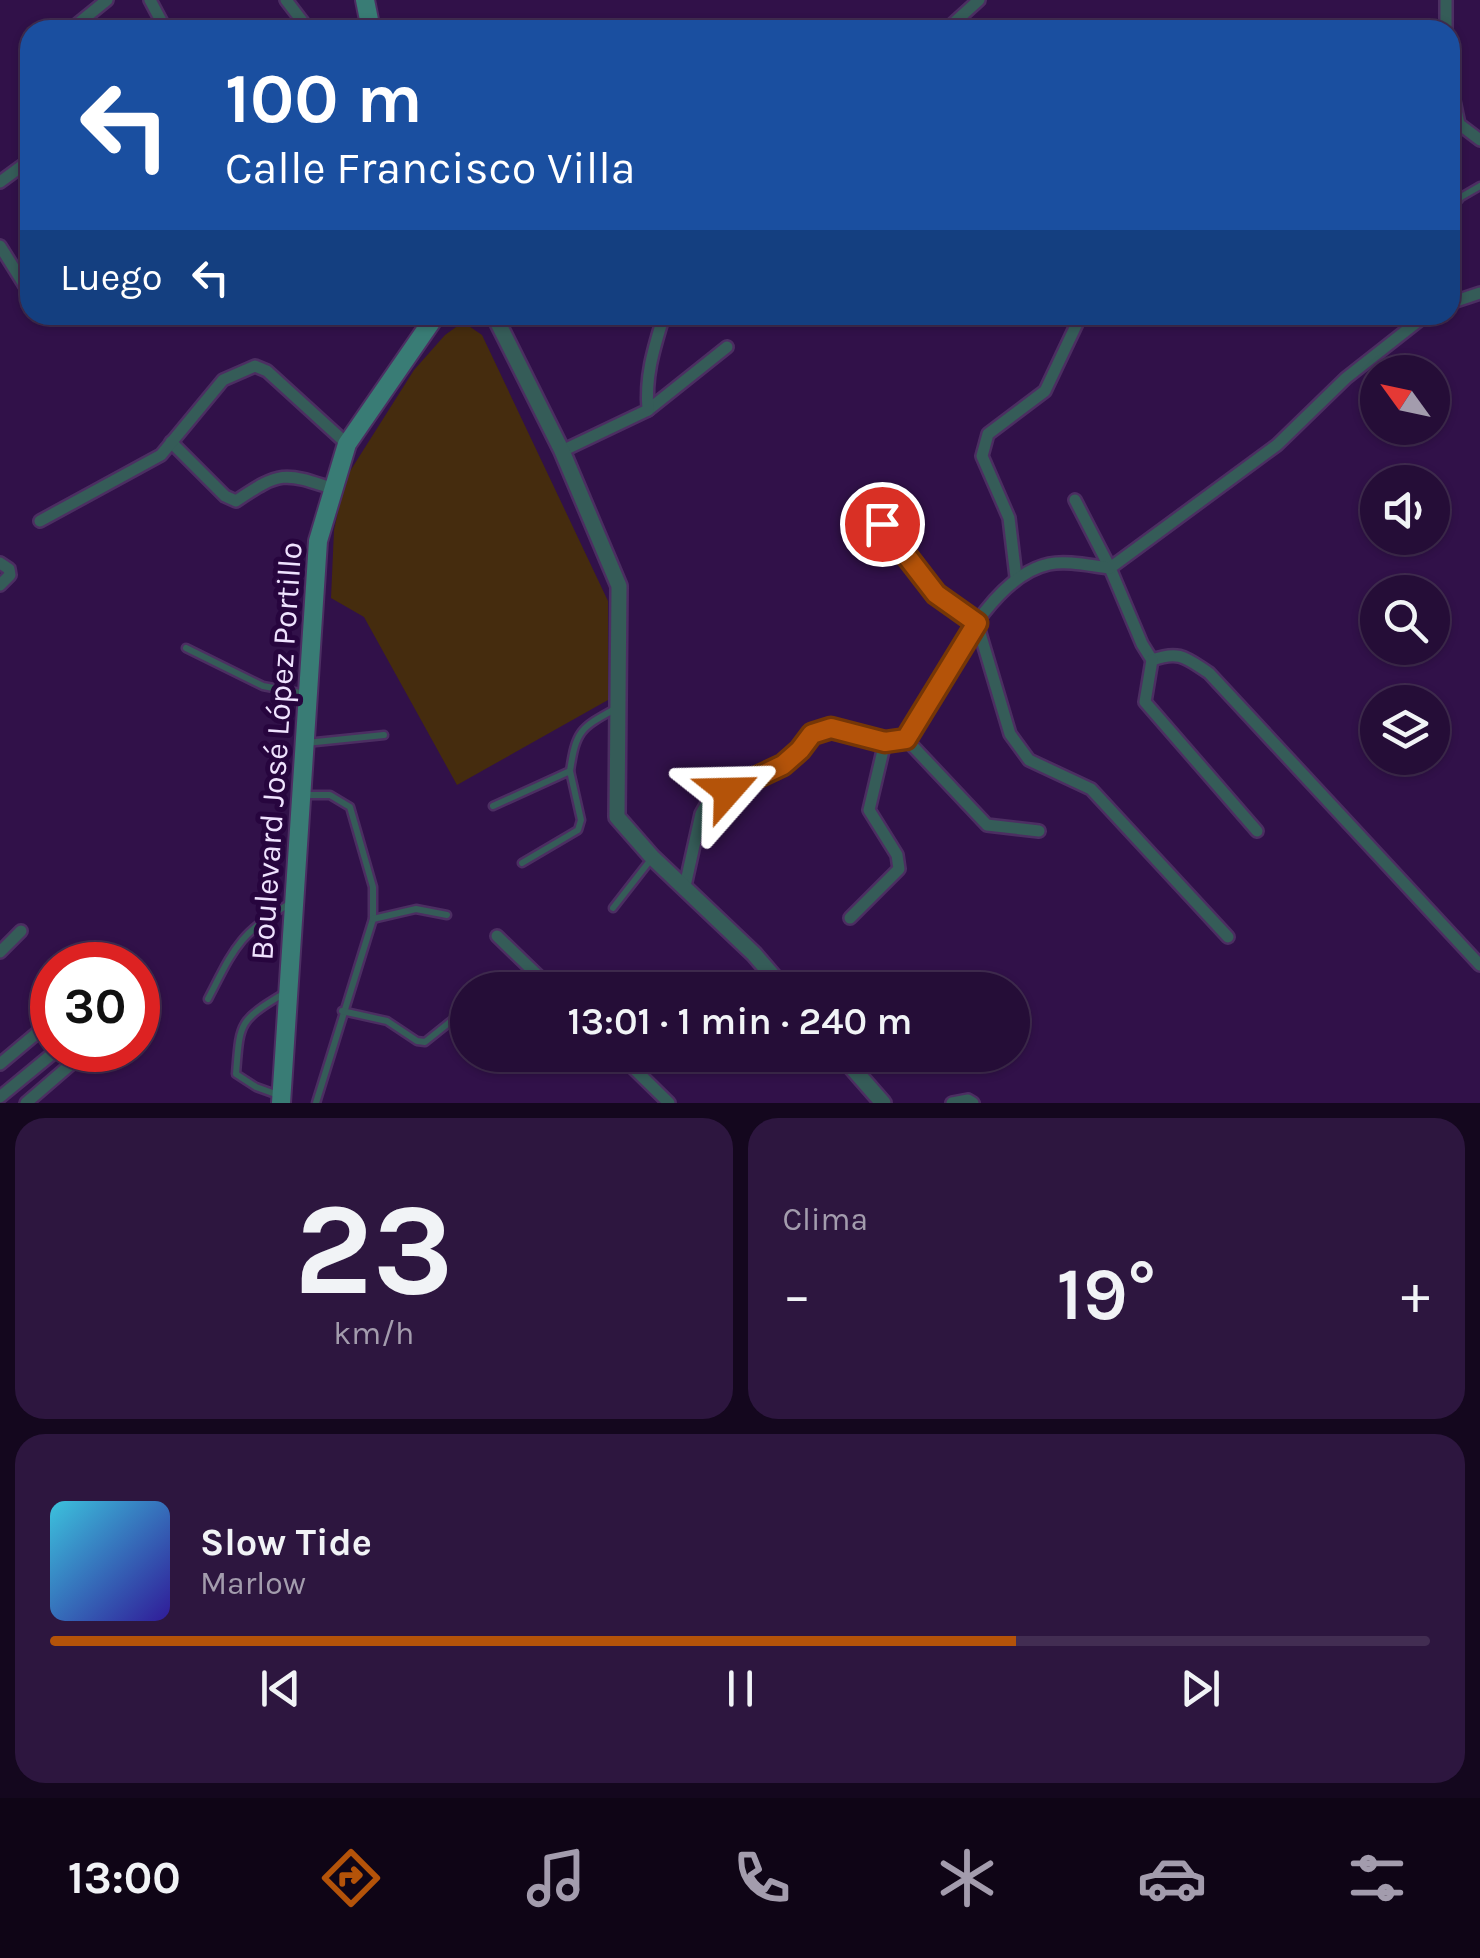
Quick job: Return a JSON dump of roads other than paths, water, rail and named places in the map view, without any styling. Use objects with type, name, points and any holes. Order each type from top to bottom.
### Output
[{"type":"main road","name":"Boulevard José López Portillo","points":[[282,1100],[318,541],[347,444],[429,325]]},
{"type":"street","points":[[82,20],[107,0]]},
{"type":"street","points":[[286,0],[301,20]]},
{"type":"street","points":[[957,20],[979,0]]},
{"type":"street","points":[[0,246],[20,278]]},
{"type":"street","points":[[499,325],[562,451],[619,586],[617,817],[768,972]]},
{"type":"street","points":[[648,410],[646,384],[661,325]]},
{"type":"street","points":[[1016,577],[1010,518],[982,456],[988,434],[1044,391],[1077,325]]},
{"type":"street","points":[[906,739],[977,623],[1016,577],[1051,563],[1110,568],[1277,445],[1346,378],[1413,325]]},
{"type":"street","points":[[562,451],[648,410],[727,347]]},
{"type":"street","points":[[40,521],[161,454],[223,380],[255,366],[267,371],[347,444]]},
{"type":"street","points":[[172,442],[225,496],[236,501],[268,479],[290,475],[334,489]]},
{"type":"street","points":[[1075,500],[1152,660],[1145,702],[1257,831]]},
{"type":"street","points":[[882,524],[936,594],[977,623],[1010,734],[1029,760],[1091,789],[1228,938]]},
{"type":"street","points":[[0,563],[9,569],[10,576],[0,585]]},
{"type":"street","points":[[1152,660],[1170,653],[1209,673],[1480,965]]},
{"type":"street","points":[[685,886],[701,814],[710,798],[783,765],[812,734],[831,728],[885,742],[906,739]]},
{"type":"street","points":[[906,739],[987,825],[1039,830]]},
{"type":"street","points":[[850,918],[899,869],[896,855],[869,810],[885,742]]},
{"type":"street","points":[[0,952],[21,932]]},
{"type":"street","points":[[497,936],[534,972]]},
{"type":"street","points":[[0,1064],[30,1038]]},
{"type":"street","points":[[0,1097],[30,1072]]},
{"type":"street","points":[[26,1103],[62,1072]]},
{"type":"street","points":[[637,1072],[669,1103]]},
{"type":"street","points":[[857,1072],[883,1103]]},
{"type":"street","points":[[952,1103],[973,1103]]},
{"type":"lane","points":[[186,648],[263,686],[308,695]]},
{"type":"lane","points":[[522,862],[578,830],[582,820],[570,771],[574,743],[582,726],[617,708]]},
{"type":"lane","points":[[305,743],[384,735]]},
{"type":"lane","points":[[493,806],[570,771]]},
{"type":"lane","points":[[302,795],[330,795],[350,806],[373,887],[373,919],[316,1103]]},
{"type":"lane","points":[[613,908],[652,857]]},
{"type":"lane","points":[[208,1000],[238,942],[261,920],[294,902]]},
{"type":"lane","points":[[373,919],[416,909],[447,915]]},
{"type":"lane","points":[[282,1100],[236,1074],[240,1028],[252,1012],[289,991]]},
{"type":"lane","points":[[342,1011],[387,1021],[425,1042],[450,1022]]}]
